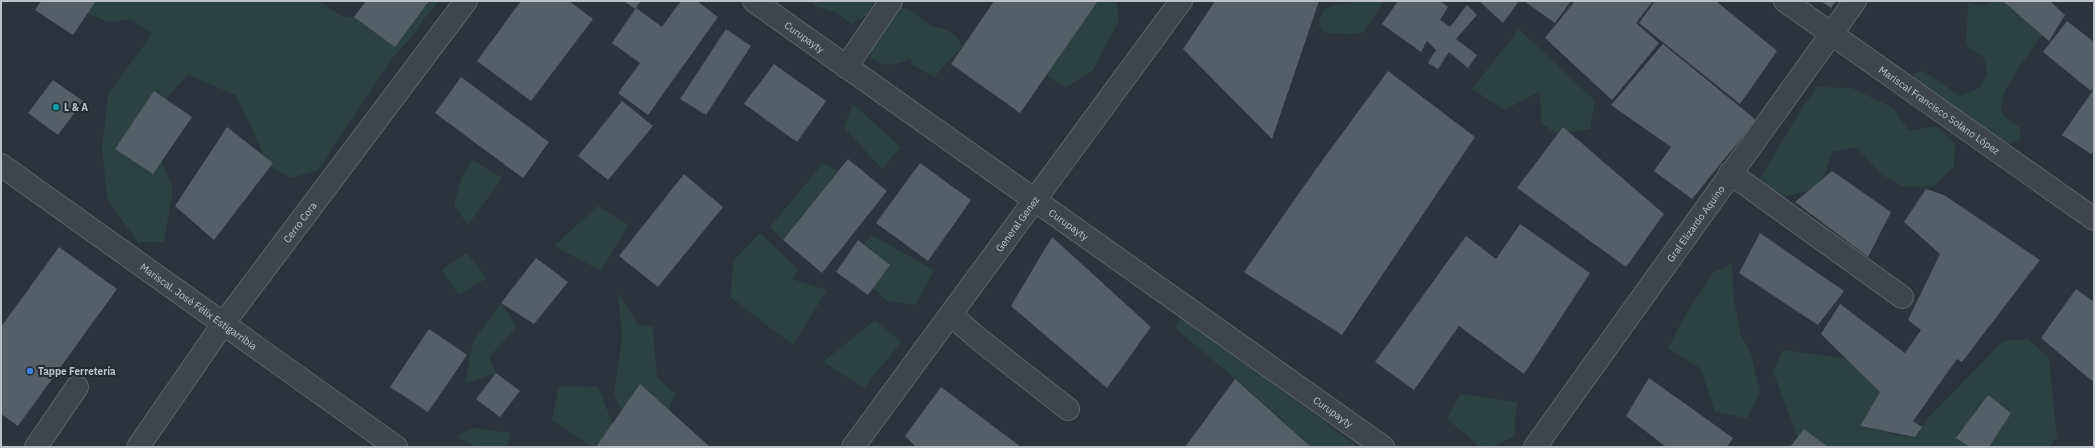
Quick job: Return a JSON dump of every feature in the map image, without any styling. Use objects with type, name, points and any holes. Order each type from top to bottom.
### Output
[{"type":"street","name":"Cerro Cora","points":[[138,447],[223,324],[466,1]]},
{"type":"street","name":"Curupayty","points":[[754,1],[1383,447]]},
{"type":"street","points":[[846,67],[891,1]]},
{"type":"street","name":"General Genez","points":[[853,447],[1181,1]]},
{"type":"street","name":"Mariscal Francisco Solano López","points":[[1785,1],[2094,219]]},
{"type":"street","name":"Gral Elizardo Aquino","points":[[1535,447],[1831,32],[1855,1]]},
{"type":"street","name":"Mariscal. José Félix Estigarribia","points":[[1,165],[396,447]]},
{"type":"street","points":[[1730,174],[1902,297]]},
{"type":"street","points":[[951,315],[980,340],[1068,409]]},
{"type":"street","points":[[36,447],[77,387]]},
{"type":"green space","points":[[83,1],[319,1],[341,16],[377,20],[393,1],[439,1],[427,15],[413,36],[393,57],[318,170],[292,178],[269,166],[236,95],[188,75],[151,114],[152,140],[173,188],[164,242],[138,242],[107,199],[102,147],[108,94],[152,34],[132,20],[107,22],[83,11]]},
{"type":"green space","points":[[812,1],[875,1],[867,15],[851,24],[835,12],[817,7]]},
{"type":"green space","points":[[1098,1],[1117,3],[1119,21],[1093,70],[1065,88],[1046,75]]},
{"type":"green space","points":[[1352,1],[1384,1],[1364,32],[1354,34],[1325,33],[1318,25],[1322,13],[1328,7],[1349,3]]},
{"type":"green space","points":[[1989,1],[2012,1],[2047,27],[2012,78],[2002,99],[2001,108],[2003,114],[2008,120],[2020,128],[2020,140],[2005,145],[1920,92],[1913,74],[1923,71],[1960,96],[1979,88],[1987,75],[1985,59],[1966,45],[1968,3],[1982,5]]},
{"type":"green space","points":[[899,6],[912,11],[931,26],[944,29],[955,35],[963,46],[934,77],[911,64],[911,59],[889,65],[875,61],[870,57],[868,40]]},
{"type":"green space","points":[[1519,29],[1595,101],[1590,129],[1557,134],[1541,123],[1540,91],[1505,110],[1472,89]]},
{"type":"green space","points":[[1818,87],[1852,88],[1893,108],[1909,131],[1936,126],[1955,143],[1954,167],[1934,186],[1904,187],[1882,175],[1856,147],[1832,152],[1827,169],[1818,188],[1788,196],[1771,195],[1758,181],[1806,102]]},
{"type":"green space","points":[[853,104],[901,147],[882,169],[844,127]]},
{"type":"green space","points":[[472,160],[502,178],[468,225],[454,205],[461,179]]},
{"type":"green space","points":[[823,163],[838,171],[783,240],[770,227]]},
{"type":"green space","points":[[598,206],[628,225],[601,271],[554,246]]},
{"type":"green space","points":[[760,233],[799,270],[792,279],[827,290],[793,345],[730,297],[734,260]]},
{"type":"green space","points":[[872,235],[934,270],[916,305],[887,301],[847,265]]},
{"type":"green space","points":[[467,253],[487,278],[459,295],[441,270]]},
{"type":"green space","points":[[1732,263],[1734,301],[1741,335],[1751,354],[1760,391],[1747,418],[1715,412],[1701,369],[1668,348],[1686,314],[1713,273]]},
{"type":"green space","points":[[618,292],[638,325],[653,327],[657,378],[675,393],[668,412],[627,422],[614,395],[622,337]]},
{"type":"green space","points":[[501,303],[517,327],[489,357],[496,373],[465,384],[473,342]]},
{"type":"green space","points":[[1182,315],[1358,447],[1311,447],[1260,400],[1175,328]]},
{"type":"green space","points":[[875,320],[901,342],[864,388],[823,362]]},
{"type":"green space","points":[[2028,339],[2049,358],[2057,438],[2048,447],[1805,447],[1801,445],[1773,372],[1783,350],[1852,359],[1880,392],[1860,426],[1897,435],[1915,437],[1929,417],[2003,341]]},
{"type":"green space","points":[[559,386],[598,387],[622,447],[592,447],[552,420]]},
{"type":"green space","points":[[1460,394],[1517,402],[1514,437],[1491,447],[1480,447],[1447,419]]},
{"type":"green space","points":[[473,428],[511,433],[507,447],[477,447],[456,437]]},
{"type":"building","points":[[41,1],[96,1],[73,35],[35,10]]},
{"type":"building","points":[[366,1],[429,1],[395,47],[354,17]]},
{"type":"building","points":[[521,1],[569,1],[593,19],[531,101],[477,61]]},
{"type":"building","points":[[624,1],[641,1],[635,9]]},
{"type":"building","points":[[681,1],[697,1],[718,17],[648,115],[618,93],[640,63],[612,43],[636,8],[662,27]]},
{"type":"building","points":[[994,1],[1098,1],[1020,113],[951,64]]},
{"type":"building","points":[[1215,1],[1319,1],[1272,139],[1183,49]]},
{"type":"building","points":[[1398,1],[1440,1],[1448,7],[1440,20],[1450,27],[1467,5],[1477,15],[1456,39],[1477,55],[1468,68],[1449,52],[1438,69],[1428,63],[1436,50],[1427,41],[1421,52],[1382,24]]},
{"type":"building","points":[[1479,1],[1519,1],[1503,23]]},
{"type":"building","points":[[1524,1],[1571,1],[1555,23]]},
{"type":"building","points":[[1575,1],[1653,1],[1636,23],[1659,43],[1612,100],[1545,38]]},
{"type":"building","points":[[1655,1],[1716,1],[1777,51],[1740,104],[1639,23]]},
{"type":"building","points":[[1821,1],[1836,1],[1831,8]]},
{"type":"building","points":[[2003,1],[2050,1],[2065,15],[2049,41]]},
{"type":"building","points":[[2067,21],[2094,42],[2094,87],[2091,91],[2043,52]]},
{"type":"building","points":[[726,29],[751,46],[706,115],[680,99]]},
{"type":"building","points":[[1663,44],[1756,120],[1692,199],[1654,171],[1671,147],[1611,105]]},
{"type":"building","points":[[774,64],[826,101],[797,142],[744,104]]},
{"type":"building","points":[[1388,71],[1475,137],[1342,335],[1244,272],[1316,169]]},
{"type":"building","points":[[461,77],[549,142],[523,178],[435,113]]},
{"type":"building","name":"L & A","points":[[53,80],[83,101],[58,135],[28,113]]},
{"type":"building","points":[[2094,89],[2094,150],[2091,154],[2062,135]]},
{"type":"building","points":[[154,91],[192,117],[153,174],[115,149]]},
{"type":"building","points":[[622,101],[653,126],[608,180],[578,156]]},
{"type":"building","points":[[227,127],[273,163],[214,240],[175,206]]},
{"type":"building","points":[[1563,127],[1664,214],[1626,267],[1517,188]]},
{"type":"building","points":[[848,159],[887,191],[822,273],[783,240]]},
{"type":"building","points":[[920,163],[971,200],[928,261],[876,223]]},
{"type":"building","points":[[1832,171],[1891,212],[1868,257],[1795,202]]},
{"type":"building","points":[[684,174],[723,207],[658,287],[619,256]]},
{"type":"building","points":[[1926,189],[1944,195],[2040,260],[1962,362],[1957,359],[1913,421],[1922,427],[1915,437],[1860,426],[1880,392],[1821,334],[1840,304],[1905,353],[1921,330],[1908,320],[1940,254],[1904,222]]},
{"type":"building","points":[[1520,224],[1590,273],[1524,374],[1459,326],[1414,390],[1375,362],[1466,236],[1496,259]]},
{"type":"building","points":[[1760,233],[1844,291],[1818,325],[1739,273]]},
{"type":"building","points":[[1052,237],[1151,327],[1107,388],[1011,306]]},
{"type":"building","points":[[858,240],[890,265],[868,295],[836,272]]},
{"type":"building","name":"Tappe Ferretería","points":[[59,247],[117,289],[18,426],[1,414],[1,327]]},
{"type":"building","points":[[536,258],[568,282],[534,324],[501,303]]},
{"type":"building","points":[[2076,289],[2094,302],[2094,378],[2092,381],[2041,338]]},
{"type":"building","points":[[429,329],[467,355],[428,412],[390,387]]},
{"type":"building","points":[[496,373],[520,391],[500,417],[476,399]]},
{"type":"building","points":[[1649,378],[1733,438],[1727,447],[1666,447],[1626,416]]},
{"type":"building","points":[[1235,379],[1311,447],[1185,447]]},
{"type":"building","points":[[640,384],[710,447],[596,447]]},
{"type":"building","points":[[941,387],[1021,447],[916,447],[905,436]]},
{"type":"building","points":[[1988,395],[2011,413],[1989,447],[1970,447],[1956,438]]},
{"type":"building","points":[[1804,429],[1828,447],[1790,447]]},
{"type":"place","name":"L & A","points":[[56,107]]},
{"type":"place","name":"Tappe Ferretería","points":[[30,371]]}]
